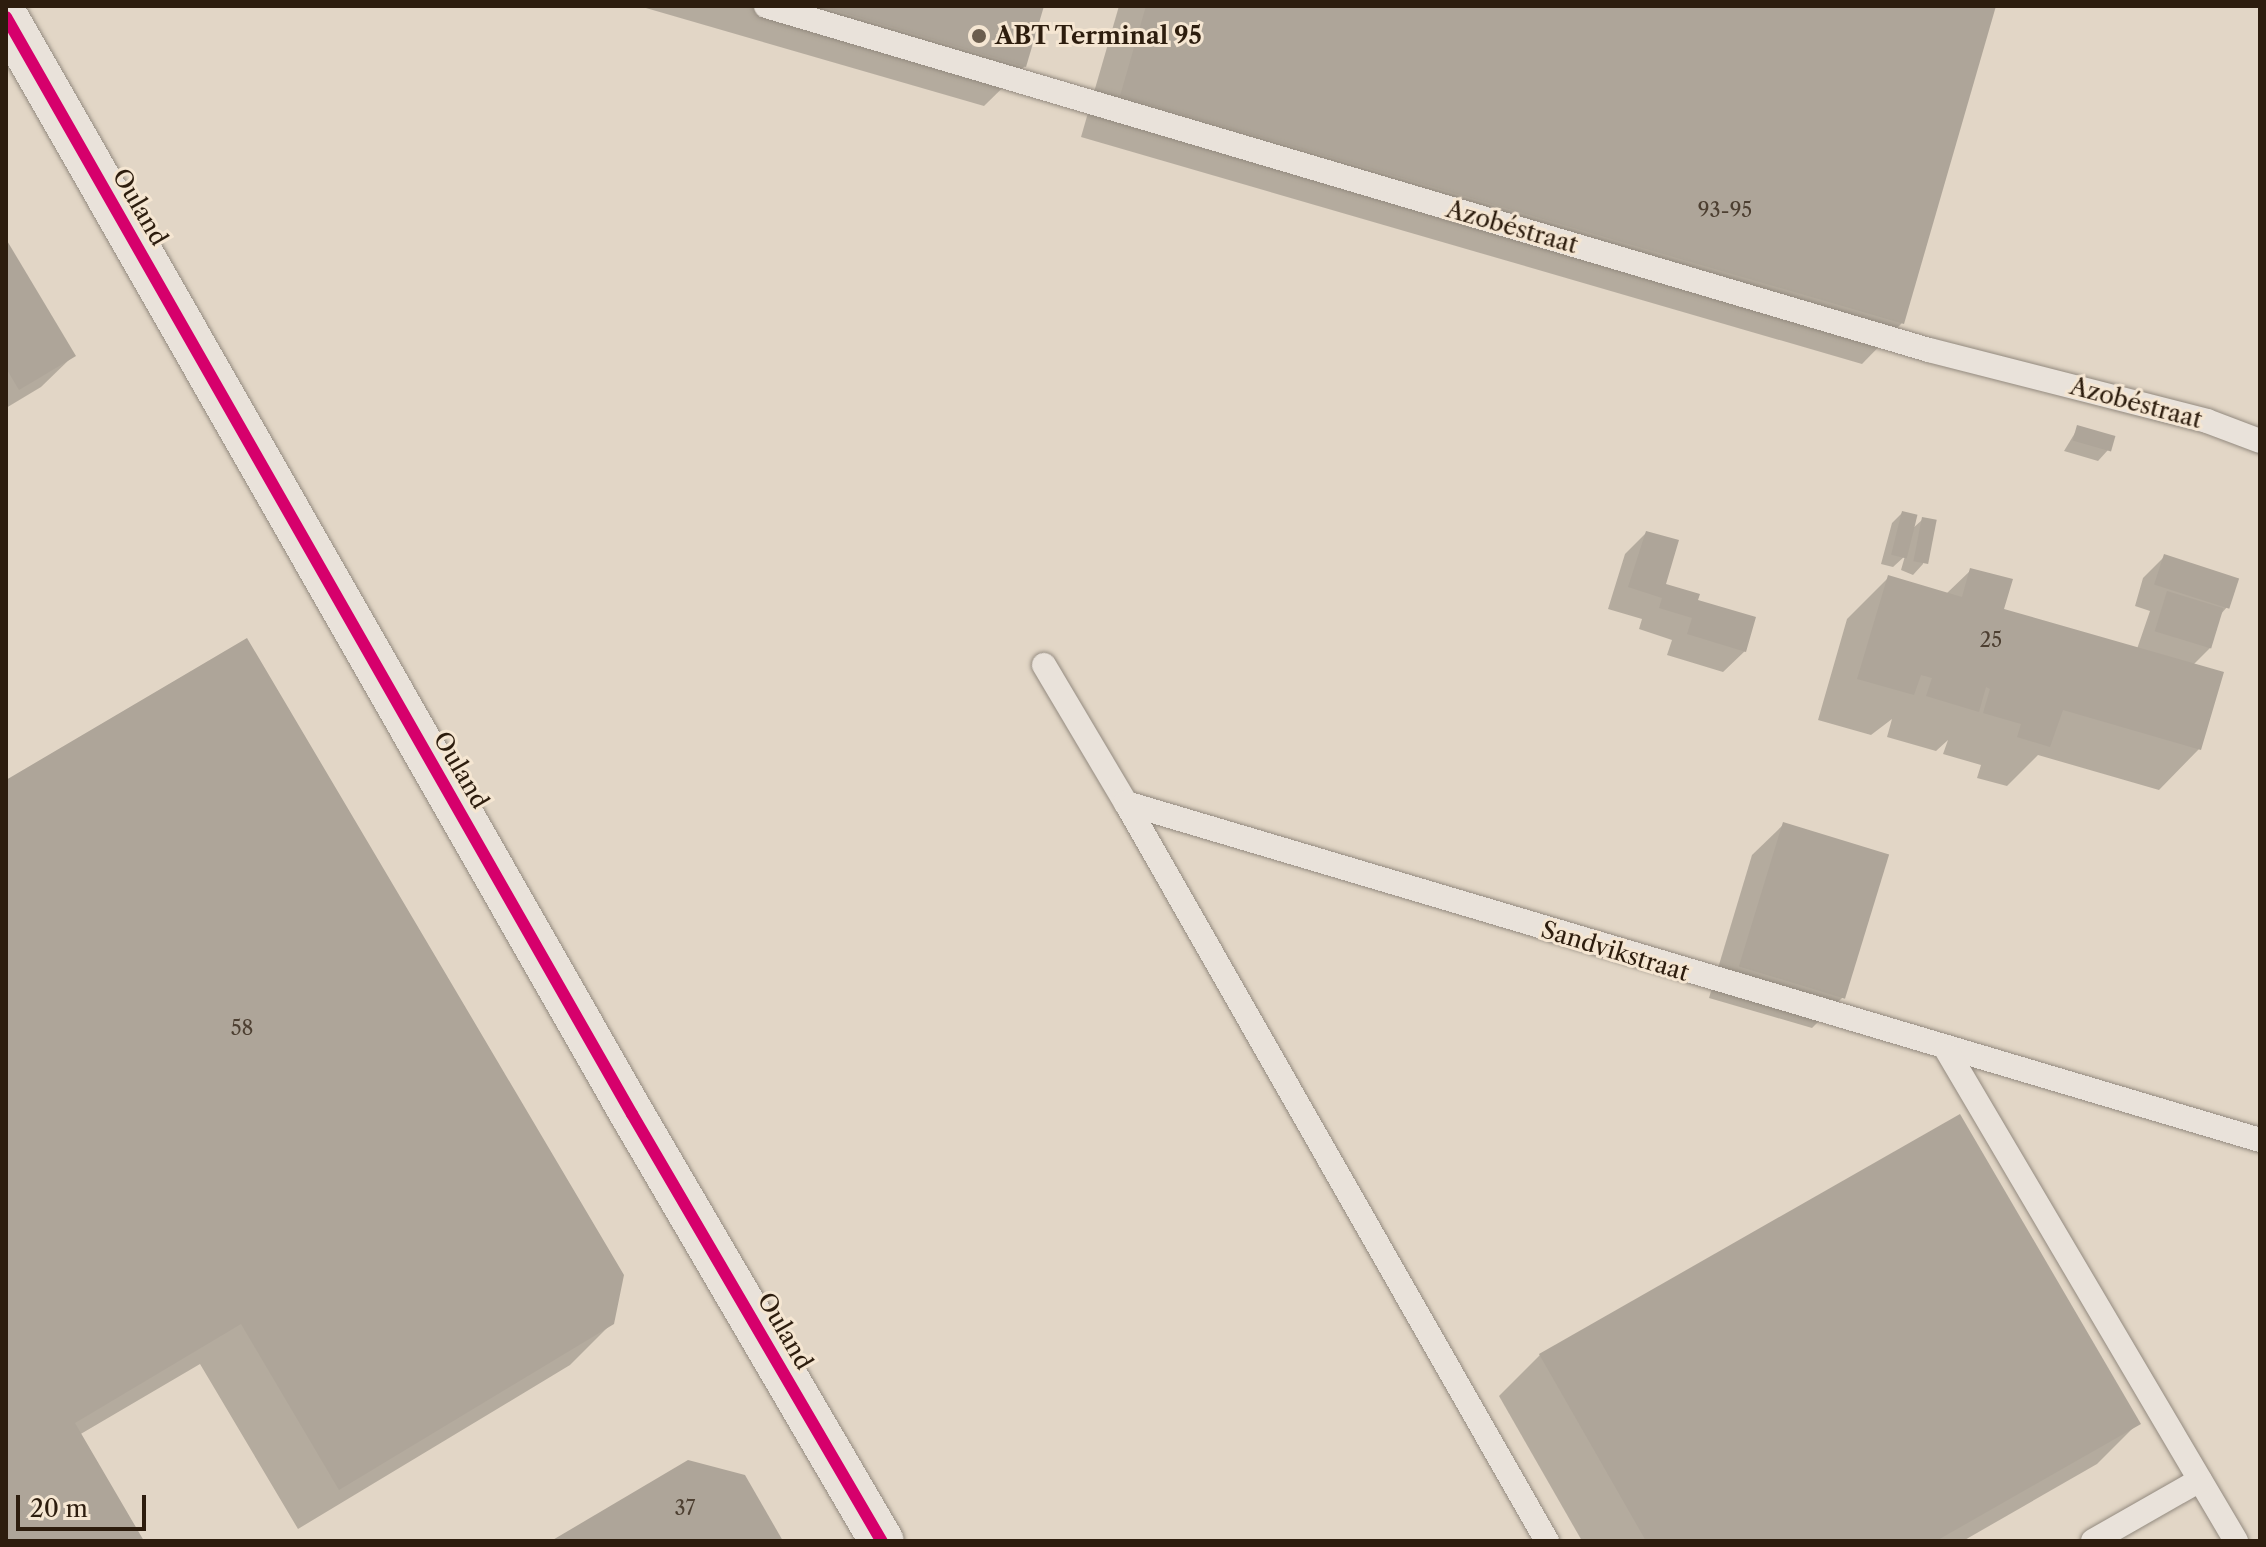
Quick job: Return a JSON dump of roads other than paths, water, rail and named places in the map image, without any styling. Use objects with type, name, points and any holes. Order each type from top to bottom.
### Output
[{"type":"street","name":"Ouland","points":[[6,17],[632,1114],[882,1541]]},
{"type":"lane","name":"Azobéstraat","points":[[766,6],[1914,345],[2207,421],[2260,441]]},
{"type":"lane","points":[[1044,665],[1547,1541]]},
{"type":"lane","name":"Sandvikstraat","points":[[1126,803],[2260,1140]]},
{"type":"lane","points":[[1946,1049],[2236,1541]]},
{"type":"lane","points":[[2093,1541],[2200,1480]]},
{"type":"place","name":"ABT Terminal 95","points":[[979,36]]}]
